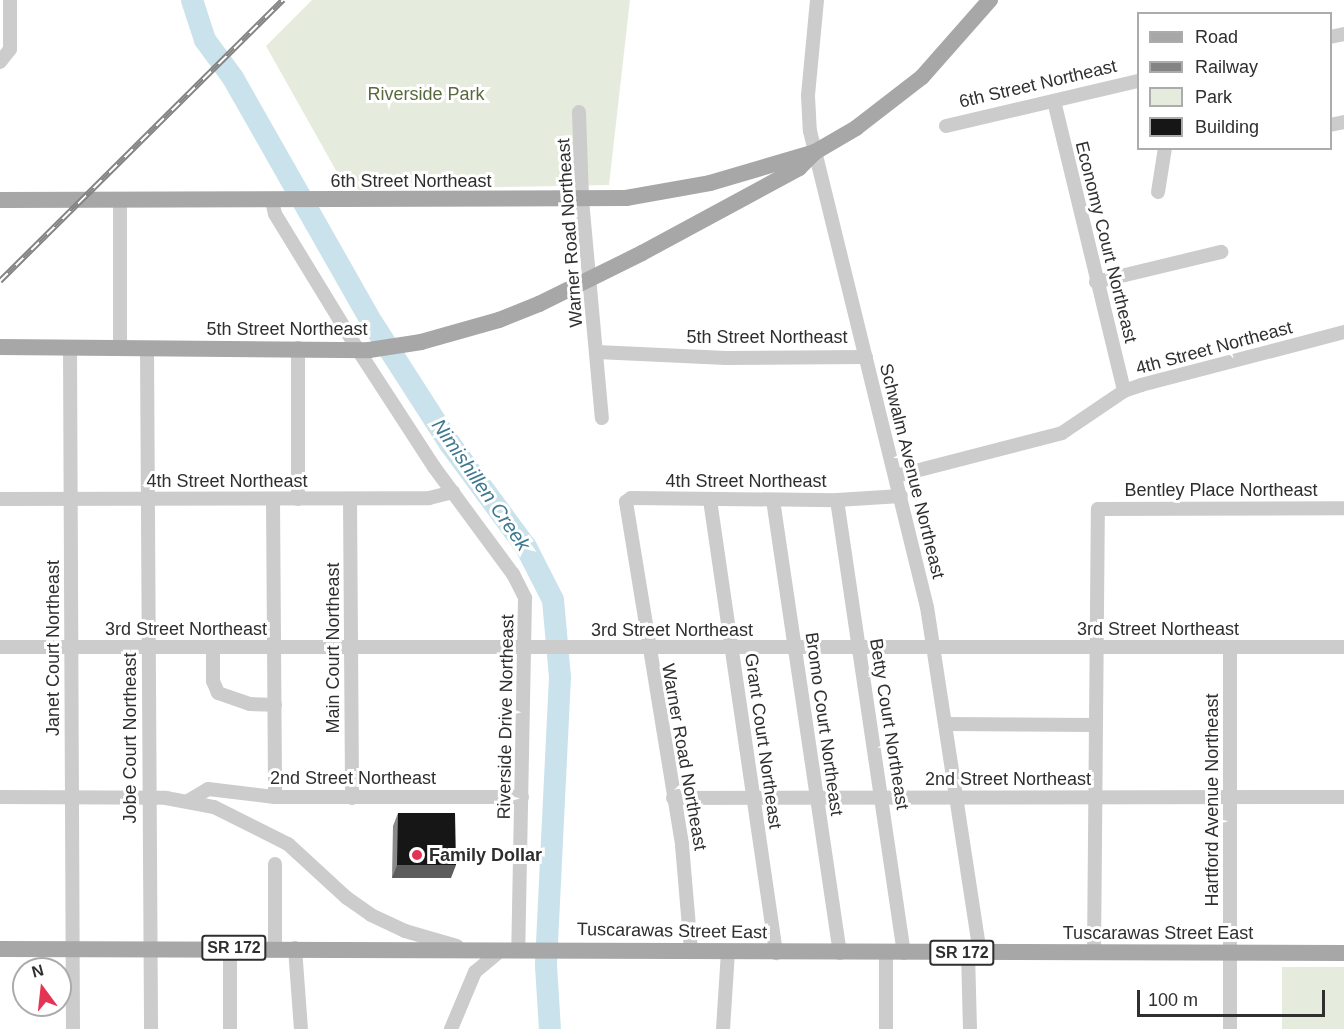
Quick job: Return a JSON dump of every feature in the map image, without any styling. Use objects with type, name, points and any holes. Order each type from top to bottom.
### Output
[{"type":"main road","points":[[815,152],[856,128],[922,77],[990,0]]},
{"type":"main road","name":"6th Street Northeast","points":[[0,200],[582,200],[682,190],[815,152]]},
{"type":"main road","name":"5th Street Northeast","points":[[0,347],[363,350],[421,342],[517,313],[590,279],[799,168],[815,152]]},
{"type":"main road","name":"Tuscarawas Street East","points":[[0,949],[580,948],[776,953],[1344,952]]},
{"type":"street","points":[[2,61],[10,49],[10,0]]},
{"type":"street","name":"Schwalm Avenue Northeast","points":[[816,0],[808,96],[815,152],[901,496],[935,648],[957,797],[974,953],[970,1029]]},
{"type":"street","name":"6th Street Northeast","points":[[946,126],[1137,81]]},
{"type":"street","name":"Economy Court Northeast","points":[[1054,100],[1124,392]]},
{"type":"street","name":"Warner Road Northeast","points":[[579,112],[582,200],[602,418]]},
{"type":"street","points":[[1158,192],[1165,150]]},
{"type":"street","points":[[120,200],[120,348]]},
{"type":"street","name":"Riverside Drive Northeast","points":[[276,201],[275,214],[453,492],[518,581],[526,608],[531,647],[522,796],[517,948]]},
{"type":"street","points":[[1096,282],[1221,252]]},
{"type":"street","name":"4th Street Northeast","points":[[896,476],[1062,433],[1124,392],[1344,332]]},
{"type":"street","name":"Janet Court Northeast","points":[[70,347],[73,1029]]},
{"type":"street","name":"Jobe Court Northeast","points":[[147,348],[151,1029]]},
{"type":"street","points":[[298,348],[298,499]]},
{"type":"street","name":"5th Street Northeast","points":[[597,352],[726,358],[866,357]]},
{"type":"street","name":"4th Street Northeast","points":[[0,499],[429,498],[453,492]]},
{"type":"street","name":"4th Street Northeast","points":[[627,500],[837,500],[901,496]]},
{"type":"street","points":[[273,499],[275,797]]},
{"type":"street","name":"Main Court Northeast","points":[[350,499],[352,798]]},
{"type":"street","name":"Warner Road Northeast","points":[[627,500],[647,647],[681,844],[691,950]]},
{"type":"street","name":"Grant Court Northeast","points":[[710,500],[776,953]]},
{"type":"street","name":"Bromo Court Northeast","points":[[773,500],[840,953]]},
{"type":"street","name":"Betty Court Northeast","points":[[837,500],[904,953]]},
{"type":"street","name":"Bentley Place Northeast","points":[[1094,648],[1098,509],[1344,508]]},
{"type":"street","name":"3rd Street Northeast","points":[[0,647],[351,646],[795,649],[1344,647]]},
{"type":"street","points":[[213,647],[213,681],[218,693],[250,704],[275,705]]},
{"type":"street","name":"Hartford Avenue Northeast","points":[[1230,647],[1230,1029]]},
{"type":"street","points":[[1094,648],[1094,953]]},
{"type":"street","points":[[946,724],[1095,725]]},
{"type":"street","name":"2nd Street Northeast","points":[[188,801],[208,789],[275,797],[522,796]]},
{"type":"street","name":"2nd Street Northeast","points":[[0,797],[149,797],[188,801],[230,813],[275,835],[347,898],[377,918],[422,937],[468,948]]},
{"type":"street","name":"2nd Street Northeast","points":[[673,798],[1344,797]]},
{"type":"street","points":[[274,864],[275,948]]},
{"type":"street","points":[[230,948],[230,1029]]},
{"type":"street","points":[[296,948],[301,1029]]},
{"type":"street","points":[[451,1029],[475,972],[517,948]]},
{"type":"street","points":[[723,1029],[728,951]]},
{"type":"street","points":[[886,953],[886,1029]]},
{"type":"green space","name":"Riverside Park","points":[[312,0],[630,0],[609,185],[347,190],[266,46]]},
{"type":"green space","points":[[1282,967],[1344,967],[1344,1029],[1282,1029]]},
{"type":"building","points":[[398,813],[455,813],[456,865],[397,865]]},
{"type":"waterway","name":"Nimishillen Creek","points":[[192,0],[205,40],[233,78],[373,324],[450,444],[526,547],[553,600],[560,677],[546,966],[550,1029]]},
{"type":"railway","points":[[0,281],[283,0]]},
{"type":"place","name":"Family Dollar","points":[[417,855]]}]
